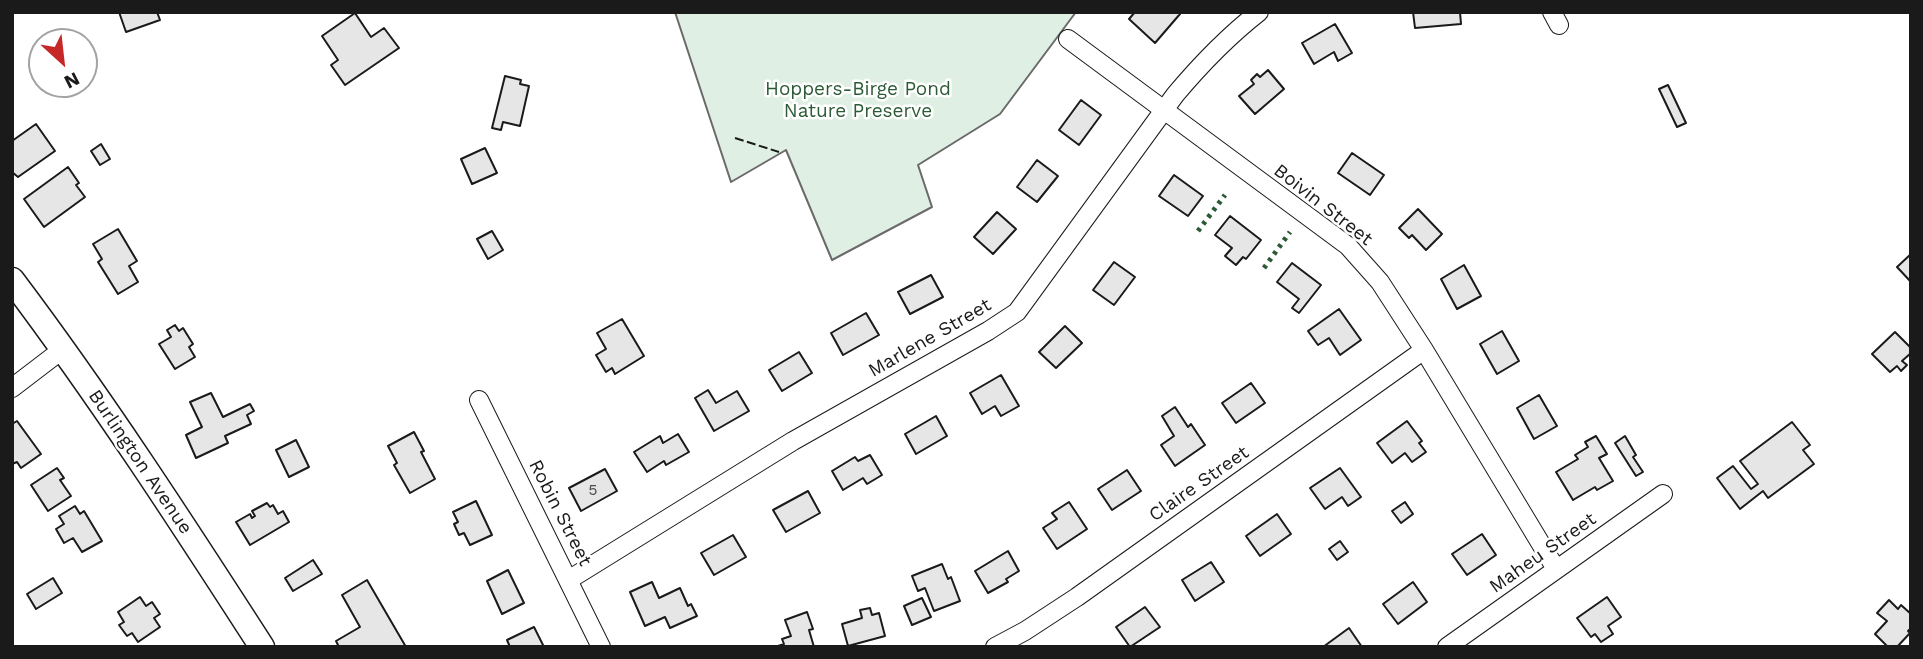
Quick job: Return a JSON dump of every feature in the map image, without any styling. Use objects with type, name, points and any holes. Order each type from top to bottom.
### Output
[{"type":"main road","name":"Burlington Avenue","points":[[12,280],[63,349],[262,647]]},
{"type":"street","name":"Marlene Street","points":[[570,579],[793,441],[1017,312],[1163,111],[1202,63],[1230,35],[1259,12]]},
{"type":"street","name":"Boivin Street","points":[[1068,38],[1348,246],[1380,282],[1424,350],[1556,569]]},
{"type":"street","points":[[12,388],[63,349]]},
{"type":"street","name":"Claire Street","points":[[995,647],[1077,597],[1424,350]]},
{"type":"street","name":"Robin Street","points":[[479,400],[570,579],[601,647]]},
{"type":"street","name":"Maheu Street","points":[[1447,647],[1663,494]]},
{"type":"green space","name":"Hoppers-Birge Pond Nature Preserve","points":[[675,12],[1076,12],[1000,114],[918,165],[932,207],[832,260],[786,150],[731,182]]},
{"type":"building","points":[[119,12],[157,12],[160,20],[126,32]]},
{"type":"building","points":[[1135,12],[1180,14],[1155,43],[1129,19]]},
{"type":"building","points":[[1413,12],[1460,12],[1461,24],[1415,28]]},
{"type":"building","points":[[355,13],[371,37],[384,28],[399,48],[345,85],[331,65],[338,60],[322,36]]},
{"type":"building","points":[[1335,24],[1352,53],[1338,61],[1334,52],[1314,64],[1302,43]]},
{"type":"building","points":[[1268,70],[1284,89],[1255,114],[1239,96],[1254,84],[1251,80],[1257,74],[1260,77]]},
{"type":"building","points":[[505,76],[521,80],[520,84],[529,86],[520,126],[503,122],[501,130],[492,128]]},
{"type":"building","points":[[1668,85],[1686,123],[1677,127],[1659,89]]},
{"type":"building","points":[[1081,100],[1101,115],[1079,145],[1059,130]]},
{"type":"building","points":[[36,124],[55,151],[18,177],[12,172],[12,141]]},
{"type":"building","points":[[101,144],[110,159],[100,165],[91,151]]},
{"type":"building","points":[[485,148],[497,173],[472,184],[461,159]]},
{"type":"building","points":[[1352,153],[1384,175],[1370,195],[1338,173]]},
{"type":"building","points":[[1037,160],[1058,176],[1037,202],[1017,187]]},
{"type":"building","points":[[68,167],[85,197],[44,227],[24,199]]},
{"type":"building","points":[[1174,175],[1203,196],[1188,216],[1159,196]]},
{"type":"building","points":[[1418,209],[1442,234],[1426,250],[1412,235],[1409,238],[1399,228]]},
{"type":"building","points":[[997,212],[1016,229],[993,254],[974,237]]},
{"type":"building","points":[[1230,216],[1261,240],[1246,259],[1243,257],[1236,265],[1225,256],[1232,248],[1215,235]]},
{"type":"building","points":[[118,229],[137,261],[129,266],[138,282],[118,294],[98,262],[102,259],[93,244]]},
{"type":"building","points":[[492,231],[503,250],[488,259],[477,239]]},
{"type":"building","points":[[1911,254],[1911,282],[1897,267]]},
{"type":"building","points":[[1114,262],[1135,277],[1114,305],[1093,290]]},
{"type":"building","points":[[1292,263],[1321,285],[1299,313],[1292,308],[1299,299],[1277,282]]},
{"type":"building","points":[[1464,265],[1481,296],[1457,309],[1441,279]]},
{"type":"building","points":[[931,275],[943,297],[910,314],[898,292]]},
{"type":"building","points":[[1339,309],[1361,340],[1340,355],[1329,338],[1318,345],[1308,331]]},
{"type":"building","points":[[866,313],[879,335],[843,355],[831,333]]},
{"type":"building","points":[[622,319],[644,356],[615,374],[612,368],[606,372],[596,355],[606,349],[597,333]]},
{"type":"building","points":[[175,325],[179,331],[183,328],[193,344],[189,347],[195,357],[175,369],[159,344],[171,337],[167,330]]},
{"type":"building","points":[[1065,326],[1082,343],[1056,368],[1039,352]]},
{"type":"building","points":[[1502,331],[1519,361],[1497,374],[1480,344]]},
{"type":"building","points":[[1895,332],[1911,348],[1911,353],[1902,361],[1907,365],[1901,371],[1897,366],[1890,372],[1872,354]]},
{"type":"building","points":[[799,352],[812,373],[782,391],[769,370]]},
{"type":"building","points":[[1001,375],[1019,406],[1001,416],[995,406],[982,414],[970,393]]},
{"type":"building","points":[[1251,383],[1265,403],[1236,423],[1222,403]]},
{"type":"building","points":[[708,390],[716,403],[737,391],[749,411],[714,431],[695,398]]},
{"type":"building","points":[[211,393],[223,417],[250,404],[254,411],[247,415],[251,424],[225,436],[228,443],[196,458],[186,435],[202,427],[190,402]]},
{"type":"building","points":[[1539,395],[1557,426],[1534,439],[1517,408]]},
{"type":"building","points":[[1175,407],[1188,427],[1191,424],[1205,445],[1175,466],[1161,445],[1174,436],[1162,416]]},
{"type":"building","points":[[936,416],[947,436],[916,454],[905,434]]},
{"type":"building","points":[[17,421],[41,454],[21,468],[17,462],[12,464],[12,424]]},
{"type":"building","points":[[1407,421],[1422,441],[1419,443],[1426,452],[1412,462],[1405,453],[1392,463],[1377,443]]},
{"type":"building","points":[[1792,422],[1810,445],[1803,450],[1814,464],[1768,498],[1763,491],[1740,509],[1717,478],[1733,466],[1751,489],[1758,484],[1740,461]]},
{"type":"building","points":[[414,432],[435,479],[410,493],[394,465],[397,463],[388,446]]},
{"type":"building","points":[[678,434],[689,452],[666,465],[664,461],[647,472],[634,452],[660,436],[663,443]]},
{"type":"building","points":[[1596,436],[1607,454],[1599,458],[1613,481],[1597,490],[1595,487],[1573,500],[1556,472],[1578,459],[1575,455],[1588,447],[1585,442]]},
{"type":"building","points":[[1625,436],[1636,455],[1633,457],[1643,472],[1636,476],[1615,443]]},
{"type":"building","points":[[296,440],[309,467],[289,477],[276,450]]},
{"type":"building","points":[[870,455],[882,475],[867,484],[863,478],[843,490],[832,471],[855,457],[858,461]]},
{"type":"building","points":[[57,468],[64,478],[60,480],[71,496],[48,511],[31,485]]},
{"type":"building","points":[[1340,468],[1361,497],[1348,506],[1342,497],[1325,509],[1310,488]]},
{"type":"building","points":[[605,469],[617,491],[581,511],[569,488]]},
{"type":"building","points":[[1127,470],[1141,491],[1112,510],[1098,489]]},
{"type":"building","points":[[808,491],[820,513],[786,532],[773,510]]},
{"type":"building","points":[[476,501],[492,535],[470,545],[464,533],[459,535],[454,524],[458,522],[453,512]]},
{"type":"building","points":[[1069,502],[1087,529],[1057,549],[1043,528],[1057,519],[1052,513]]},
{"type":"building","points":[[1405,502],[1413,514],[1401,523],[1392,511]]},
{"type":"building","points":[[267,503],[270,507],[273,505],[278,514],[283,511],[289,522],[250,545],[236,522],[250,514],[252,518],[255,516],[252,511]]},
{"type":"building","points":[[75,506],[80,514],[84,511],[102,541],[82,552],[73,538],[64,543],[56,529],[64,524],[59,516]]},
{"type":"building","points":[[1277,514],[1291,534],[1260,556],[1246,536]]},
{"type":"building","points":[[1482,534],[1496,555],[1467,575],[1452,554]]},
{"type":"building","points":[[733,535],[746,557],[714,575],[701,553]]},
{"type":"building","points":[[1340,541],[1348,552],[1337,560],[1329,549]]},
{"type":"building","points":[[1008,551],[1019,571],[1006,579],[1008,582],[988,593],[975,571]]},
{"type":"building","points":[[313,560],[322,574],[293,591],[285,578]]},
{"type":"building","points":[[1211,562],[1224,582],[1195,601],[1182,580]]},
{"type":"building","points":[[942,564],[948,579],[951,577],[960,601],[934,611],[925,588],[918,591],[912,576]]},
{"type":"building","points":[[508,570],[524,603],[502,614],[487,581]]},
{"type":"building","points":[[53,578],[62,593],[36,609],[27,594]]},
{"type":"building","points":[[367,580],[406,647],[339,647],[336,641],[360,627],[342,595]]},
{"type":"building","points":[[652,582],[659,598],[680,588],[688,606],[691,604],[697,616],[670,628],[665,617],[645,626],[630,592]]},
{"type":"building","points":[[1413,582],[1427,602],[1398,624],[1383,604]]},
{"type":"building","points":[[140,597],[146,606],[152,602],[160,614],[154,618],[160,627],[138,642],[132,633],[127,636],[119,625],[124,622],[118,612]]},
{"type":"building","points":[[1607,597],[1621,617],[1608,626],[1613,634],[1601,642],[1595,634],[1591,637],[1577,618]]},
{"type":"building","points":[[922,598],[931,617],[912,625],[904,606]]},
{"type":"building","points":[[1889,600],[1898,609],[1901,605],[1911,614],[1911,628],[1908,631],[1910,633],[1897,647],[1888,647],[1875,634],[1887,621],[1877,613]]},
{"type":"building","points":[[1145,607],[1160,627],[1130,647],[1116,627]]},
{"type":"building","points":[[870,608],[872,615],[879,613],[885,636],[848,646],[842,624],[862,618],[860,610]]},
{"type":"building","points":[[807,612],[813,629],[809,630],[814,647],[775,647],[784,644],[782,639],[791,636],[785,620]]},
{"type":"building","points":[[534,627],[544,647],[510,647],[507,640]]},
{"type":"building","points":[[1349,628],[1362,647],[1323,647]]},
{"type":"hedge","points":[[1198,231],[1225,195]]},
{"type":"hedge","points":[[1264,268],[1290,232]]},
{"type":"fence","points":[[735,138],[779,152]]}]
